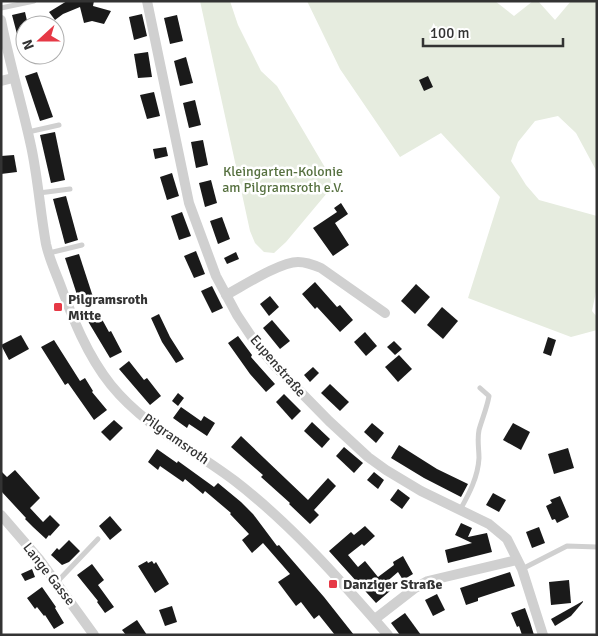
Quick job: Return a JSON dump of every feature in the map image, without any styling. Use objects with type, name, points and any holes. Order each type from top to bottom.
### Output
[{"type":"street","name":"Eupenstraße","points":[[147,1],[189,204],[202,241],[226,295],[255,342],[275,366],[352,442],[386,470],[421,491],[489,524],[507,539],[519,565],[543,635]]},
{"type":"street","name":"Pilgramsroth","points":[[1,20],[36,170],[49,254],[82,339],[111,385],[130,405],[153,426],[210,463],[267,508],[309,547],[388,635]]},
{"type":"street","points":[[1,81],[13,78]]},
{"type":"street","points":[[226,295],[283,266],[297,262],[310,263],[321,268],[385,314]]},
{"type":"street","name":"Lange Gasse","points":[[1,515],[56,582],[94,635]]},
{"type":"street","points":[[375,619],[415,588],[428,581],[519,565]]},
{"type":"lane","points":[[1,8],[34,1]]},
{"type":"lane","points":[[28,132],[58,125]]},
{"type":"lane","points":[[39,194],[70,188]]},
{"type":"lane","points":[[49,254],[82,245]]},
{"type":"lane","points":[[460,511],[472,487],[478,467],[480,428],[488,406],[489,396],[480,388]]},
{"type":"lane","points":[[56,582],[98,539]]},
{"type":"lane","points":[[519,565],[567,546],[597,547]]},
{"type":"green space","name":"Kleingarten-Kolonie am Pilgramsroth e.V.","points":[[200,1],[230,1],[238,25],[261,71],[277,86],[330,176],[332,187],[286,242],[274,253],[264,252],[255,243],[250,231]]},
{"type":"green space","points":[[307,1],[495,1],[514,16],[533,1],[538,1],[555,20],[571,1],[597,1],[597,172],[576,133],[558,116],[535,121],[518,142],[511,161],[526,185],[539,200],[597,216],[597,287],[592,311],[597,317],[597,330],[571,337],[468,298],[500,197],[441,133],[400,157],[340,69]]},
{"type":"building","points":[[67,1],[94,1],[93,6],[111,11],[104,24],[92,21],[84,23],[80,7],[62,15],[51,15],[49,12]]},
{"type":"building","points":[[25,12],[26,15],[15,15],[15,26],[12,15]]},
{"type":"building","points":[[142,14],[147,36],[134,40],[129,17]]},
{"type":"building","points":[[177,15],[183,41],[170,44],[164,18]]},
{"type":"building","points":[[148,52],[152,77],[138,78],[134,54]]},
{"type":"building","points":[[186,57],[193,83],[180,86],[174,61]]},
{"type":"building","points":[[37,72],[53,117],[40,121],[25,76]]},
{"type":"building","points":[[428,76],[433,87],[424,91],[419,80]]},
{"type":"building","points":[[154,92],[160,116],[147,119],[140,95]]},
{"type":"building","points":[[195,100],[201,125],[189,128],[183,103]]},
{"type":"building","points":[[55,132],[65,180],[51,183],[40,135]]},
{"type":"building","points":[[203,140],[208,165],[196,168],[191,142]]},
{"type":"building","points":[[166,147],[168,156],[155,159],[153,149]]},
{"type":"building","points":[[14,155],[17,172],[1,174],[1,156]]},
{"type":"building","points":[[172,173],[179,196],[167,200],[160,177]]},
{"type":"building","points":[[211,180],[217,203],[205,207],[199,183]]},
{"type":"building","points":[[66,196],[78,240],[65,244],[53,199]]},
{"type":"building","points":[[341,203],[348,214],[335,223],[349,245],[333,256],[313,228],[337,212],[334,208]]},
{"type":"building","points":[[182,212],[191,236],[179,240],[171,216]]},
{"type":"building","points":[[222,217],[230,239],[218,244],[210,221]]},
{"type":"building","points":[[196,251],[205,274],[194,278],[184,256]]},
{"type":"building","points":[[236,252],[239,259],[227,264],[224,258]]},
{"type":"building","points":[[79,254],[94,300],[80,304],[65,258]]},
{"type":"building","points":[[315,282],[337,307],[340,305],[353,320],[340,332],[302,294]]},
{"type":"building","points":[[416,284],[430,297],[415,314],[401,301]]},
{"type":"building","points":[[212,286],[223,308],[212,313],[201,291]]},
{"type":"building","points":[[270,296],[279,307],[269,316],[260,304]]},
{"type":"building","points":[[442,307],[458,321],[443,339],[427,325]]},
{"type":"building","points":[[98,312],[122,352],[110,358],[86,318]]},
{"type":"building","points":[[159,314],[170,337],[184,359],[176,363],[162,342],[151,318]]},
{"type":"building","points":[[272,320],[290,341],[280,349],[263,328]]},
{"type":"building","points":[[365,332],[377,346],[366,356],[354,342]]},
{"type":"building","points":[[21,335],[29,349],[9,360],[1,345]]},
{"type":"building","points":[[238,336],[252,355],[251,357],[275,384],[266,392],[250,374],[228,343]]},
{"type":"building","points":[[548,337],[556,340],[551,356],[543,353]]},
{"type":"building","points":[[54,340],[80,381],[85,378],[92,392],[107,410],[94,420],[68,383],[65,385],[41,347]]},
{"type":"building","points":[[394,341],[402,349],[395,355],[387,347]]},
{"type":"building","points":[[399,355],[412,369],[398,382],[385,367]]},
{"type":"building","points":[[129,361],[144,380],[147,378],[161,396],[150,405],[119,369]]},
{"type":"building","points":[[313,367],[319,373],[310,382],[304,375]]},
{"type":"building","points":[[330,384],[349,402],[340,411],[321,393]]},
{"type":"building","points":[[178,393],[184,398],[178,406],[172,401]]},
{"type":"building","points":[[284,394],[301,411],[292,420],[276,402]]},
{"type":"building","points":[[181,407],[201,421],[204,416],[215,423],[207,436],[189,424],[187,428],[173,418]]},
{"type":"building","points":[[114,420],[123,428],[110,441],[101,432]]},
{"type":"building","points":[[312,422],[330,439],[322,448],[304,431]]},
{"type":"building","points":[[372,423],[384,433],[376,443],[364,432]]},
{"type":"building","points":[[513,423],[530,432],[521,450],[503,440]]},
{"type":"building","points":[[241,436],[308,500],[328,478],[336,486],[314,510],[319,515],[310,524],[261,477],[263,475],[231,447]]},
{"type":"building","points":[[399,445],[437,469],[468,484],[461,497],[391,458]]},
{"type":"building","points":[[344,447],[363,463],[354,473],[336,456]]},
{"type":"building","points":[[568,448],[574,468],[554,474],[548,454]]},
{"type":"building","points":[[157,449],[177,463],[178,461],[214,487],[218,483],[241,502],[253,514],[277,546],[279,545],[324,597],[354,635],[335,635],[319,615],[314,619],[301,602],[296,606],[278,582],[290,574],[263,543],[252,553],[242,540],[249,534],[231,513],[205,491],[203,494],[185,479],[183,482],[160,466],[158,470],[148,462]]},
{"type":"building","points":[[15,470],[40,498],[30,508],[43,522],[50,515],[60,525],[46,539],[25,519],[1,491],[1,471],[7,477]]},
{"type":"building","points":[[374,472],[384,480],[378,489],[367,480]]},
{"type":"building","points":[[398,489],[410,498],[402,509],[390,500]]},
{"type":"building","points":[[493,493],[506,500],[499,512],[486,505]]},
{"type":"building","points":[[560,496],[569,517],[557,523],[555,519],[552,520],[546,506],[552,503],[550,500]]},
{"type":"building","points":[[110,516],[122,530],[110,540],[99,526]]},
{"type":"building","points":[[461,523],[472,528],[468,537],[487,533],[492,552],[448,563],[445,550],[472,543],[455,535]]},
{"type":"building","points":[[365,526],[375,536],[364,546],[362,544],[348,555],[358,567],[365,561],[378,577],[394,565],[393,562],[403,556],[413,574],[403,580],[398,572],[384,584],[390,591],[376,603],[329,551],[351,532],[354,535]]},
{"type":"building","points":[[539,527],[545,543],[532,548],[526,532]]},
{"type":"building","points":[[69,540],[80,551],[69,562],[62,565],[51,555],[57,548],[59,550]]},
{"type":"building","points":[[147,561],[148,563],[152,561],[154,564],[156,562],[169,584],[155,593],[138,566]]},
{"type":"building","points":[[92,564],[104,580],[98,585],[114,607],[105,613],[77,575]]},
{"type":"building","points":[[32,569],[35,577],[25,581],[21,574]]},
{"type":"building","points":[[510,572],[515,586],[478,598],[478,601],[466,605],[460,588]]},
{"type":"building","points":[[569,580],[571,603],[551,605],[549,582]]},
{"type":"building","points":[[42,587],[56,607],[64,623],[54,629],[45,615],[37,607],[35,609],[27,598]]},
{"type":"building","points":[[437,594],[445,610],[433,616],[425,600]]},
{"type":"building","points":[[583,601],[571,616],[555,626],[551,619]]},
{"type":"building","points":[[172,606],[177,622],[165,626],[159,610]]},
{"type":"building","points":[[525,608],[534,635],[522,635],[511,613]]},
{"type":"building","points":[[405,613],[421,635],[400,635],[391,623]]},
{"type":"building","points":[[137,620],[147,635],[126,635],[122,630]]},
{"type":"place","name":"Pilgramsroth Mitte","points":[[58,307]]},
{"type":"place","name":"Danziger Straße","points":[[333,584]]}]
